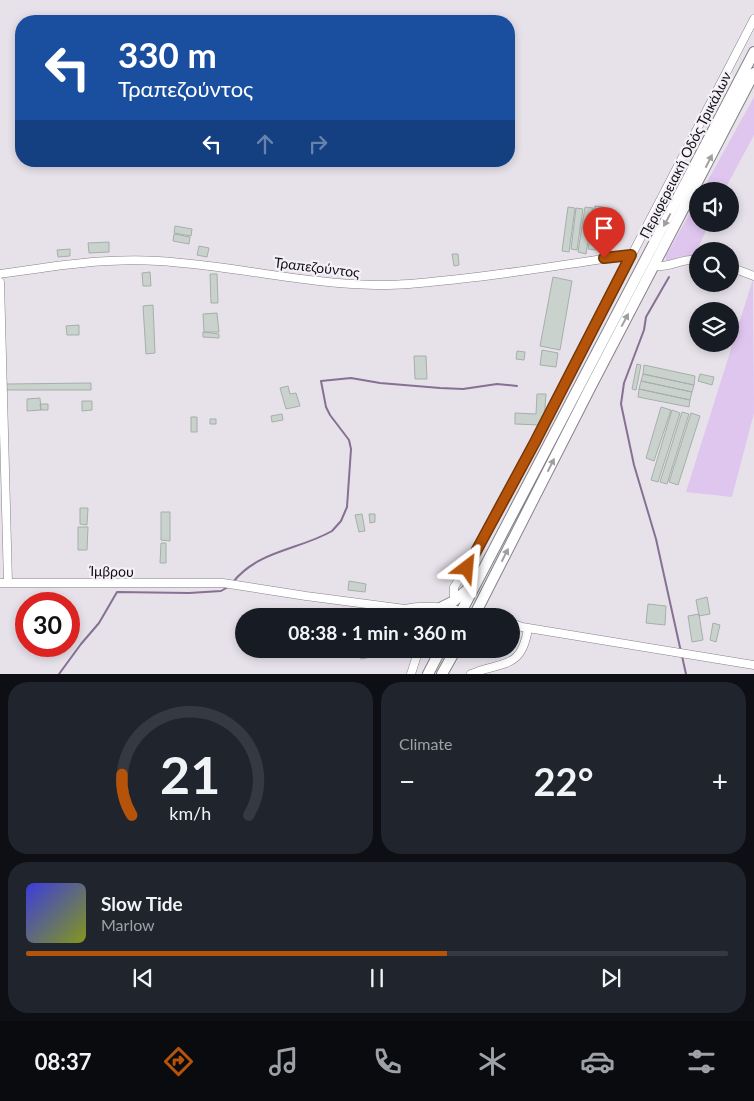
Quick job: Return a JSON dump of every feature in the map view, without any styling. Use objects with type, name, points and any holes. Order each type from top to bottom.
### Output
[{"type":"main road","name":"Περιφερειακή Οδός Τρικάλων","points":[[463,608],[754,52]]},
{"type":"main road","name":"Περιφερειακή Οδός Τρικάλων","points":[[482,608],[589,390],[754,73]]},
{"type":"main road","points":[[440,608],[454,601],[478,579]]},
{"type":"main road","points":[[428,674],[436,658]]},
{"type":"main road","points":[[442,674],[451,658]]},
{"type":"street","points":[[454,601],[454,587],[467,568],[516,478],[754,18]]},
{"type":"street","name":"Τραπεζούντος","points":[[0,274],[65,264],[146,260],[223,267],[349,284],[390,285],[499,275],[631,255]]},
{"type":"street","points":[[654,266],[662,267],[689,259]]},
{"type":"street","points":[[739,270],[754,276]]},
{"type":"street","points":[[0,282],[4,583]]},
{"type":"street","name":"Ίμβρου","points":[[4,583],[223,583],[397,608]]},
{"type":"street","points":[[409,608],[417,606],[440,608]]},
{"type":"street","points":[[520,626],[688,653],[754,666]]},
{"type":"street","points":[[520,628],[525,628]]},
{"type":"street","points":[[471,674],[511,661],[520,654],[526,641],[525,628]]},
{"type":"street","points":[[411,674],[416,658]]},
{"type":"shaded area","points":[[754,97],[754,135],[729,182],[707,182]]},
{"type":"shaded area","points":[[689,214],[689,232],[705,232],[701,242],[689,242],[689,256],[678,257],[670,262],[666,260],[666,256]]},
{"type":"shaded area","points":[[753,279],[754,413],[732,497],[686,492],[730,352],[739,352],[739,324]]},
{"type":"building","points":[[595,206],[603,207],[596,250],[588,249]]},
{"type":"building","points":[[568,207],[575,208],[569,252],[562,251]]},
{"type":"building","points":[[585,207],[593,208],[586,254],[578,252]]},
{"type":"building","points":[[576,208],[583,209],[577,250],[571,249]]},
{"type":"building","points":[[175,226],[192,229],[191,236],[174,233]]},
{"type":"building","points":[[174,234],[190,237],[189,244],[173,241]]},
{"type":"building","points":[[109,242],[109,252],[89,253],[88,243]]},
{"type":"building","points":[[199,246],[209,248],[207,257],[197,255]]},
{"type":"building","points":[[70,249],[70,256],[58,257],[57,250]]},
{"type":"building","points":[[452,254],[458,254],[459,265],[454,266]]},
{"type":"building","points":[[150,272],[151,286],[143,286],[142,273]]},
{"type":"building","points":[[210,274],[217,274],[218,303],[211,303]]},
{"type":"building","points":[[553,277],[572,281],[560,350],[540,346]]},
{"type":"building","points":[[153,305],[155,353],[146,354],[143,306]]},
{"type":"building","points":[[217,313],[219,332],[204,332],[203,314]]},
{"type":"building","points":[[79,325],[79,335],[67,335],[66,326]]},
{"type":"building","points":[[203,332],[219,334],[219,338],[203,337]]},
{"type":"building","points":[[542,350],[558,353],[556,367],[540,365]]},
{"type":"building","points":[[517,351],[525,352],[524,360],[516,359]]},
{"type":"building","points":[[414,356],[426,356],[427,379],[415,379]]},
{"type":"building","points":[[637,364],[641,365],[636,390],[632,389]]},
{"type":"building","points":[[644,365],[695,376],[694,385],[643,374]]},
{"type":"building","points":[[643,374],[694,385],[692,392],[641,381]]},
{"type":"building","points":[[700,374],[714,377],[712,385],[698,381]]},
{"type":"building","points":[[641,381],[692,392],[690,400],[639,389]]},
{"type":"building","points":[[91,383],[91,390],[6,390],[6,384]]},
{"type":"building","points":[[288,386],[290,394],[296,393],[300,406],[286,409],[280,388]]},
{"type":"building","points":[[639,389],[690,400],[689,407],[638,397]]},
{"type":"building","points":[[537,394],[546,394],[544,421],[541,420],[541,425],[515,424],[515,413],[536,414]]},
{"type":"building","points":[[40,398],[41,410],[27,411],[27,399]]},
{"type":"building","points":[[82,401],[92,401],[92,410],[82,411]]},
{"type":"building","points":[[40,404],[48,404],[48,410],[41,410]]},
{"type":"building","points":[[661,407],[671,410],[654,461],[646,458]]},
{"type":"building","points":[[672,410],[680,413],[658,482],[651,480]]},
{"type":"building","points":[[682,412],[689,414],[667,484],[660,482]]},
{"type":"building","points":[[691,413],[700,416],[678,485],[669,482]]},
{"type":"building","points":[[282,414],[283,420],[272,422],[271,416]]},
{"type":"building","points":[[191,417],[197,417],[197,432],[191,432]]},
{"type":"building","points":[[210,419],[216,419],[216,424],[210,424]]},
{"type":"building","points":[[80,508],[88,508],[87,525],[80,524]]},
{"type":"building","points":[[161,512],[170,512],[170,541],[161,540]]},
{"type":"building","points":[[362,514],[365,531],[359,532],[355,515]]},
{"type":"building","points":[[369,514],[375,514],[375,522],[370,523]]},
{"type":"building","points":[[78,527],[88,527],[87,550],[78,550]]},
{"type":"building","points":[[161,543],[166,543],[166,563],[160,563]]},
{"type":"building","points":[[349,581],[366,584],[365,592],[348,590]]},
{"type":"building","points":[[707,597],[710,614],[699,616],[696,600]]},
{"type":"building","points":[[648,604],[666,606],[665,625],[646,623]]},
{"type":"building","points":[[699,614],[703,640],[692,642],[688,616]]},
{"type":"building","points":[[713,623],[720,625],[716,642],[710,640]]},
{"type":"waterway","points":[[669,277],[646,317],[644,330],[624,383],[621,404],[634,465],[656,539],[681,652]]},
{"type":"waterway","points":[[233,582],[243,571],[255,563],[332,531],[341,521],[347,507],[351,449],[349,440],[326,407],[321,381],[351,378],[380,383],[463,389],[497,384],[517,386]]},
{"type":"waterway","points":[[59,674],[99,623],[117,592],[189,593],[221,591],[228,587]]},
{"type":"waterway","points":[[682,656],[686,674]]},
{"type":"route","points":[[467,568],[535,442],[631,255],[604,258]]}]
